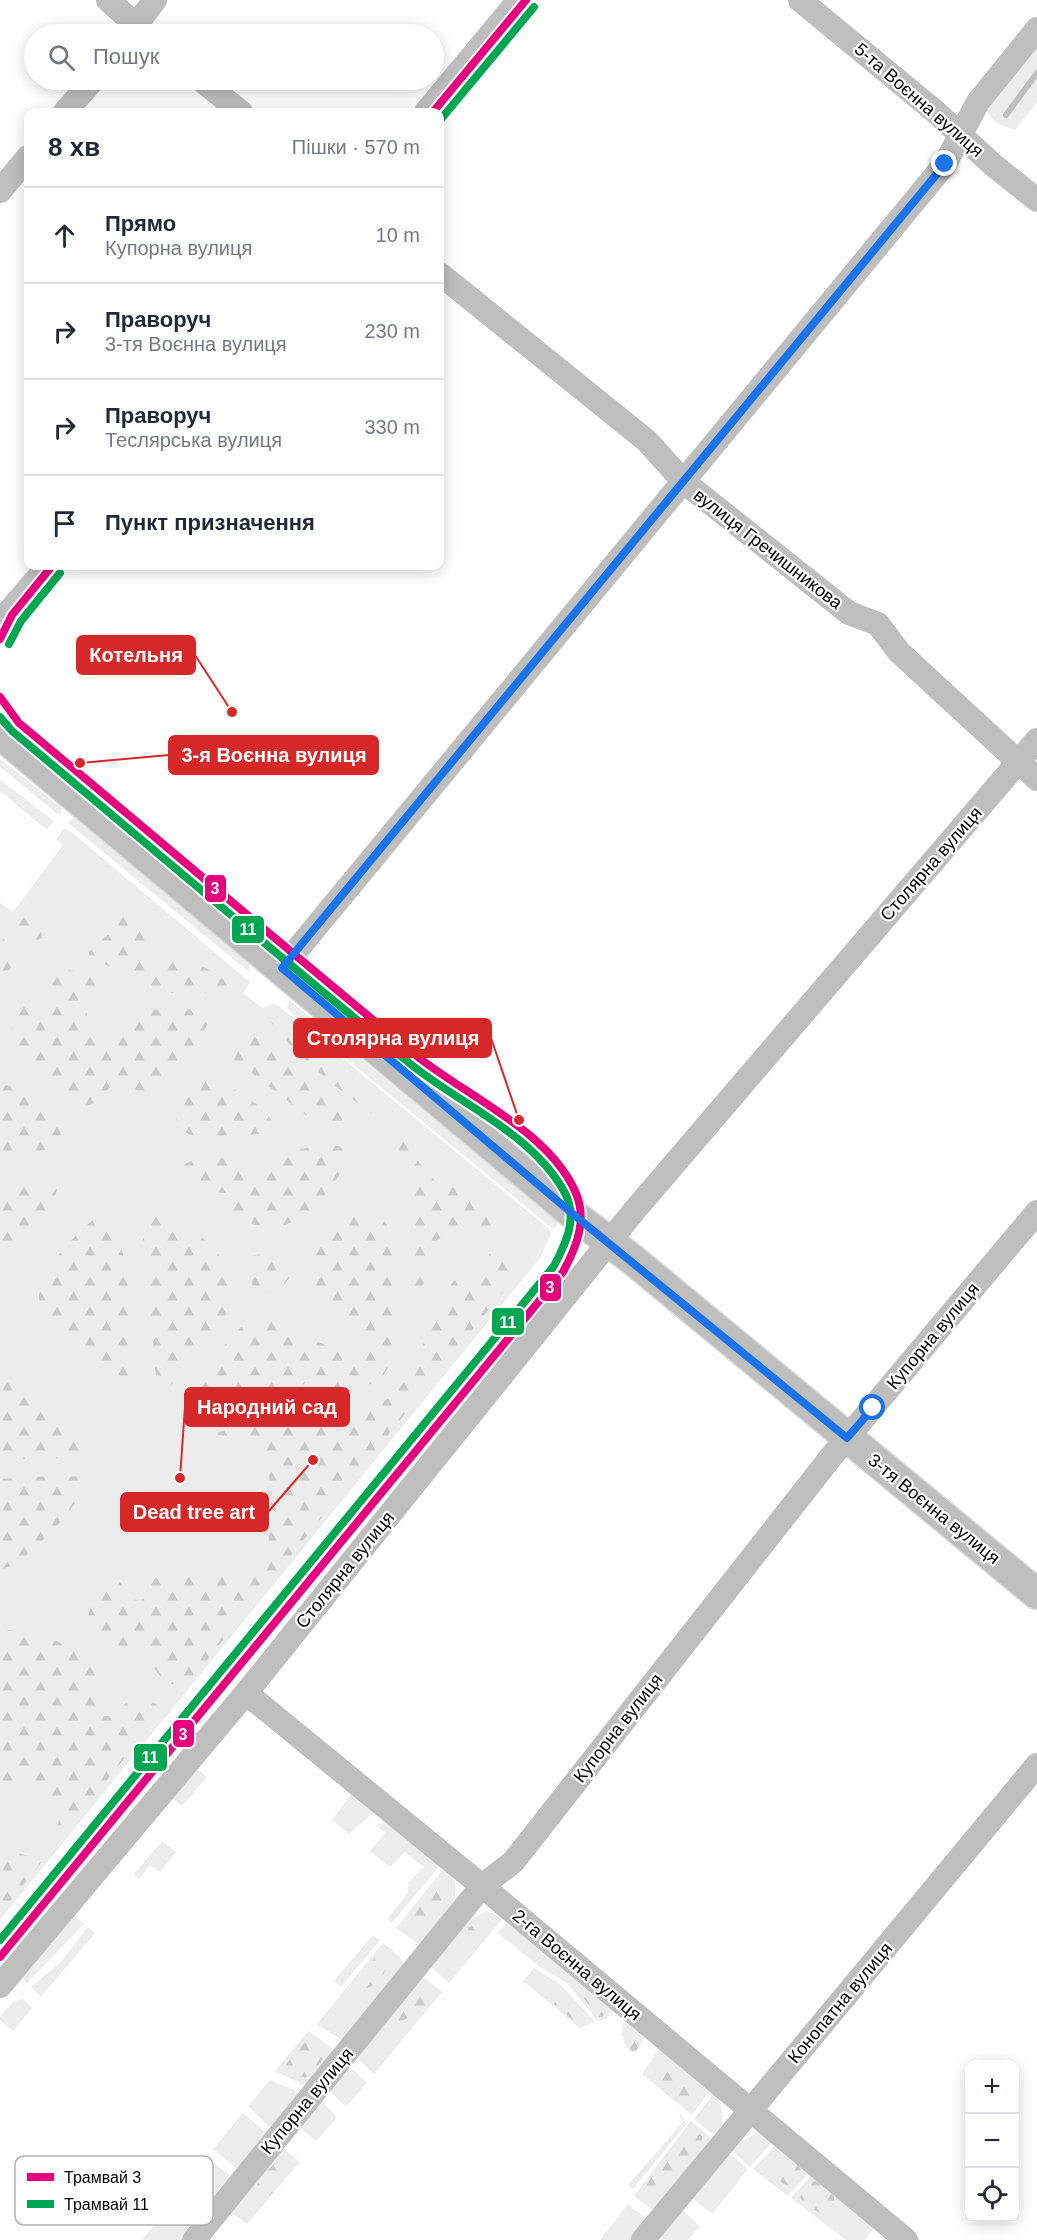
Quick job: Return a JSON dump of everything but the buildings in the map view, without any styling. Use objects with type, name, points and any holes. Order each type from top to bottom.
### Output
[{"type":"main road","name":"3-тя Воєнна вулиця","points":[[0,734],[608,1242],[1037,1594]]},
{"type":"street","points":[[108,0],[130,24]]},
{"type":"street","points":[[140,24],[155,0]]},
{"type":"street","points":[[429,108],[519,0]]},
{"type":"street","name":"5-та Воєнна вулиця","points":[[800,0],[937,113],[1037,200]]},
{"type":"street","points":[[282,968],[945,164],[978,102],[1037,29]]},
{"type":"street","points":[[68,108],[84,90]]},
{"type":"street","points":[[214,90],[236,108]]},
{"type":"street","points":[[0,191],[24,162]]},
{"type":"street","name":"вулиця Гречишникова","points":[[444,277],[647,441],[684,482],[849,613],[878,624],[899,652],[1037,779]]},
{"type":"street","points":[[0,622],[45,570]]},
{"type":"street","name":"Столярна вулиця","points":[[0,1986],[246,1693],[608,1242],[1037,740]]},
{"type":"street","name":"Купорна вулиця","points":[[213,2217],[482,1886],[513,1862],[847,1438],[1037,1212]]},
{"type":"street","name":"2-га Воєнна вулиця","points":[[246,1693],[482,1886],[906,2240]]},
{"type":"street","name":"Конопатна вулиця","points":[[643,2240],[1037,1765]]},
{"type":"street","name":"Купорна вулиця","points":[[194,2240],[206,2225]]},
{"type":"green space","points":[[1037,36],[1037,102],[1015,130],[994,121],[983,101]]},
{"type":"green space","points":[[0,759],[62,808],[59,815],[0,767]]},
{"type":"green space","points":[[0,780],[54,821],[47,830],[0,791]]},
{"type":"green space","points":[[74,817],[244,955],[250,962],[249,972],[68,823]]},
{"type":"green space","points":[[64,829],[70,831],[250,982],[243,993],[262,1008],[272,1004],[279,1006],[549,1229],[551,1234],[540,1258],[0,1920],[0,903],[13,912],[63,845],[56,839]]},
{"type":"green space","points":[[105,891],[125,902],[148,927],[148,939],[141,955],[146,963],[160,968],[177,961],[193,962],[217,975],[235,992],[171,993],[147,989],[121,972],[89,957],[89,952],[113,930],[113,911]]},
{"type":"green space","points":[[0,915],[10,923],[28,917],[37,919],[40,923],[42,938],[38,940],[15,933],[0,922]]},
{"type":"green space","points":[[0,936],[14,949],[19,958],[0,981]]},
{"type":"green space","points":[[57,966],[81,973],[99,982],[87,1007],[87,1013],[91,1028],[102,1034],[122,1027],[134,1004],[158,1010],[209,1009],[213,1013],[203,1033],[163,1082],[153,1089],[141,1092],[124,1083],[116,1082],[92,1104],[86,1106],[26,1057],[16,1040],[6,1014],[7,1008],[20,1003],[40,1018],[49,1020],[52,972]]},
{"type":"green space","points":[[289,1000],[556,1219],[558,1223],[555,1228],[552,1228],[290,1012],[287,1007]]},
{"type":"green space","points":[[269,1019],[307,1049],[398,1129],[391,1127],[325,1078],[294,1049]]},
{"type":"green space","points":[[250,1034],[262,1039],[363,1121],[340,1128],[320,1126],[232,1058],[233,1049]]},
{"type":"green space","points":[[206,1078],[236,1090],[257,1104],[276,1129],[270,1132],[228,1138],[197,1137],[185,1132],[178,1123],[176,1109],[197,1082]]},
{"type":"green space","points":[[0,1084],[28,1095],[52,1118],[61,1135],[51,1149],[0,1158]]},
{"type":"green space","points":[[403,1140],[438,1183],[445,1188],[452,1187],[484,1204],[499,1222],[498,1229],[493,1234],[459,1227],[433,1243],[428,1274],[419,1293],[415,1290],[414,1280],[414,1194],[399,1148]]},
{"type":"green space","points":[[338,1146],[347,1150],[347,1159],[334,1183],[311,1210],[291,1223],[280,1226],[256,1225],[243,1220],[234,1213],[226,1193],[197,1190],[183,1180],[183,1166],[196,1159],[222,1158],[244,1162],[251,1177],[255,1179],[295,1151],[313,1147]]},
{"type":"green space","points":[[28,1182],[54,1185],[57,1190],[34,1232],[17,1251],[0,1262],[0,1186]]},
{"type":"green space","points":[[341,1213],[366,1221],[383,1219],[390,1229],[398,1284],[398,1328],[395,1348],[381,1378],[365,1386],[341,1389],[329,1387],[312,1379],[281,1401],[236,1410],[222,1410],[204,1405],[194,1410],[186,1404],[196,1383],[213,1359],[250,1319],[279,1319],[294,1324],[294,1347],[300,1352],[315,1340],[345,1351],[364,1344],[357,1328],[321,1302],[313,1286],[310,1245],[330,1221]]},
{"type":"green space","points":[[159,1214],[187,1227],[214,1248],[224,1265],[228,1288],[234,1301],[215,1333],[164,1393],[159,1389],[155,1369],[143,1240],[148,1221]]},
{"type":"green space","points":[[98,1216],[105,1216],[113,1227],[120,1244],[129,1289],[134,1372],[122,1380],[97,1366],[69,1344],[47,1318],[41,1305],[39,1292],[41,1283],[54,1261],[81,1230]]},
{"type":"green space","points":[[496,1251],[512,1257],[514,1262],[514,1273],[506,1288],[199,1670],[188,1679],[172,1684],[161,1677],[145,1650],[130,1645],[121,1650],[113,1645],[88,1617],[96,1586],[106,1572],[113,1573],[133,1599],[140,1601],[146,1596],[157,1577],[203,1574],[227,1569],[247,1575],[262,1568],[270,1558],[268,1532],[271,1491],[263,1462],[246,1444],[211,1433],[360,1409],[380,1403],[392,1396],[406,1380],[434,1319],[447,1314],[452,1306],[446,1292],[452,1283],[461,1275],[489,1275],[487,1260],[489,1254]]},
{"type":"green space","points":[[259,1254],[285,1262],[291,1275],[283,1286],[274,1292],[264,1292],[252,1285],[250,1265],[253,1256]]},
{"type":"green space","points":[[0,1378],[64,1426],[92,1455],[74,1458],[0,1459]]},
{"type":"green space","points":[[54,1476],[91,1477],[65,1516],[37,1546],[23,1558],[0,1569],[0,1479]]},
{"type":"green space","points":[[8,1630],[31,1633],[58,1642],[82,1654],[91,1662],[97,1671],[94,1699],[98,1716],[110,1716],[128,1702],[139,1698],[162,1708],[147,1730],[0,1914],[0,1869],[15,1852],[28,1856],[34,1855],[57,1827],[60,1815],[28,1783],[11,1787],[0,1782],[0,1634]]},
{"type":"green space","points":[[196,1768],[207,1777],[182,1806],[171,1797]]},
{"type":"green space","points":[[354,1791],[376,1810],[349,1834],[332,1820]]},
{"type":"green space","points":[[389,1821],[441,1864],[392,1923],[387,1919],[408,1893],[408,1883],[424,1867],[405,1852],[390,1867],[370,1851],[385,1833],[376,1825]]},
{"type":"green space","points":[[162,1841],[176,1852],[160,1872],[150,1865],[139,1879],[134,1874]]},
{"type":"green space","points":[[445,1867],[453,1877],[456,1887],[455,1897],[444,1918],[421,1946],[396,1928]]},
{"type":"green space","points":[[438,1884],[445,1886],[446,1893],[446,1901],[439,1917],[427,1929],[413,1934],[411,1920],[413,1913],[421,1899]]},
{"type":"green space","points":[[486,1911],[504,1917],[449,1983],[431,1967],[470,1920]]},
{"type":"green space","points":[[74,1916],[84,1924],[27,1983],[22,1979]]},
{"type":"green space","points":[[484,1917],[492,1920],[492,1926],[480,1943],[470,1941],[468,1928]]},
{"type":"green space","points":[[509,1920],[614,2008],[607,2018],[598,2021],[567,1983],[537,1965],[498,1933]]},
{"type":"green space","points":[[88,1927],[95,1933],[41,1997],[31,1987],[60,1963]]},
{"type":"green space","points":[[373,1935],[380,1940],[341,1987],[334,1981]]},
{"type":"green space","points":[[383,1943],[400,1957],[406,1966],[345,2042],[317,2024]]},
{"type":"green space","points":[[385,1953],[386,1966],[381,1978],[371,1986],[359,1989],[355,1984],[364,1970],[376,1957]]},
{"type":"green space","points":[[534,1968],[561,1985],[595,2022],[580,2028],[523,1981]]},
{"type":"green space","points":[[423,1977],[442,1992],[374,2074],[356,2057]]},
{"type":"green space","points":[[574,1980],[600,1999],[608,2011],[602,2017],[598,2017],[571,1981]]},
{"type":"green space","points":[[423,1987],[433,1992],[427,2004],[409,2017],[390,2026],[387,2025],[411,1996]]},
{"type":"green space","points":[[562,1993],[585,2014],[587,2022],[575,2022],[554,2004],[558,1994]]},
{"type":"green space","points":[[23,1999],[32,2008],[13,2031],[0,2020],[0,2017],[14,2001]]},
{"type":"green space","points":[[623,2023],[630,2025],[644,2039],[635,2053],[624,2041]]},
{"type":"green space","points":[[308,2031],[331,2047],[333,2052],[308,2087],[275,2071]]},
{"type":"green space","points":[[310,2039],[319,2042],[326,2050],[321,2062],[305,2078],[283,2069],[300,2046]]},
{"type":"green space","points":[[661,2046],[712,2088],[692,2115],[642,2074]]},
{"type":"green space","points":[[348,2066],[367,2082],[345,2106],[328,2090]]},
{"type":"green space","points":[[667,2066],[697,2092],[698,2097],[692,2106],[684,2105],[663,2084],[659,2070]]},
{"type":"green space","points":[[270,2080],[298,2094],[270,2128],[248,2106]]},
{"type":"green space","points":[[715,2092],[722,2114],[721,2126],[716,2137],[694,2119]]},
{"type":"green space","points":[[320,2099],[336,2116],[316,2141],[298,2126]]},
{"type":"green space","points":[[679,2110],[686,2124],[633,2189],[628,2185],[682,2123]]},
{"type":"green space","points":[[243,2113],[266,2133],[237,2169],[213,2149]]},
{"type":"green space","points":[[691,2121],[713,2140],[654,2211],[634,2196]]},
{"type":"green space","points":[[692,2131],[702,2136],[701,2143],[682,2174],[655,2199],[649,2202],[643,2198],[644,2191],[654,2172]]},
{"type":"green space","points":[[758,2132],[774,2140],[750,2167],[730,2149]]},
{"type":"green space","points":[[778,2143],[811,2170],[788,2196],[753,2169]]},
{"type":"green space","points":[[281,2147],[300,2162],[247,2224],[230,2212]]},
{"type":"green space","points":[[727,2152],[748,2169],[712,2214],[691,2197]]},
{"type":"green space","points":[[282,2157],[285,2157],[290,2164],[279,2184],[268,2197],[250,2200],[239,2215],[237,2212],[267,2171]]},
{"type":"green space","points":[[789,2161],[798,2164],[801,2173],[798,2182],[789,2185],[780,2182],[777,2173],[780,2164]]},
{"type":"green space","points":[[213,2162],[230,2176],[213,2197]]},
{"type":"green space","points":[[814,2173],[876,2224],[865,2240],[846,2240],[791,2198]]},
{"type":"green space","points":[[816,2181],[834,2196],[834,2203],[824,2215],[804,2204],[800,2197],[809,2183]]},
{"type":"green space","points":[[628,2204],[647,2220],[630,2240],[600,2240]]},
{"type":"green space","points":[[681,2209],[700,2226],[688,2240],[666,2240],[660,2235]]},
{"type":"green space","points":[[154,2225],[190,2225],[178,2240],[142,2240]]},
{"type":"waterway","points":[[1006,115],[1037,73]]},
{"type":"tram line","name":"3","points":[[436,108],[526,0]]},
{"type":"tram line","name":"11","points":[[444,115],[534,7]]},
{"type":"tram line","name":"3","points":[[0,639],[12,615],[49,570]]},
{"type":"tram line","name":"11","points":[[9,644],[21,621],[60,573]]},
{"type":"tram line","name":"3","points":[[0,697],[19,723],[368,1016],[418,1057],[505,1116],[546,1150],[563,1170],[575,1191],[581,1212],[579,1232],[573,1252],[563,1272],[0,1957]]},
{"type":"tram line","name":"11","points":[[0,717],[12,731],[413,1066],[496,1122],[535,1154],[552,1172],[565,1193],[570,1212],[569,1231],[554,1266],[0,1940]]},
{"type":"tram line","points":[[0,723],[32,734]]},
{"type":"place","name":"Котельня","points":[[232,712]]},
{"type":"place","name":"3-я Воєнна вулиця","points":[[80,763]]},
{"type":"place","name":"Столярна вулиця","points":[[519,1120]]},
{"type":"place","name":"Dead tree art","points":[[313,1460]]},
{"type":"place","name":"Народний сад","points":[[180,1478]]},
{"type":"route","points":[[873,1408],[847,1438],[633,1260],[579,1219],[282,968],[712,450],[945,164]]}]
